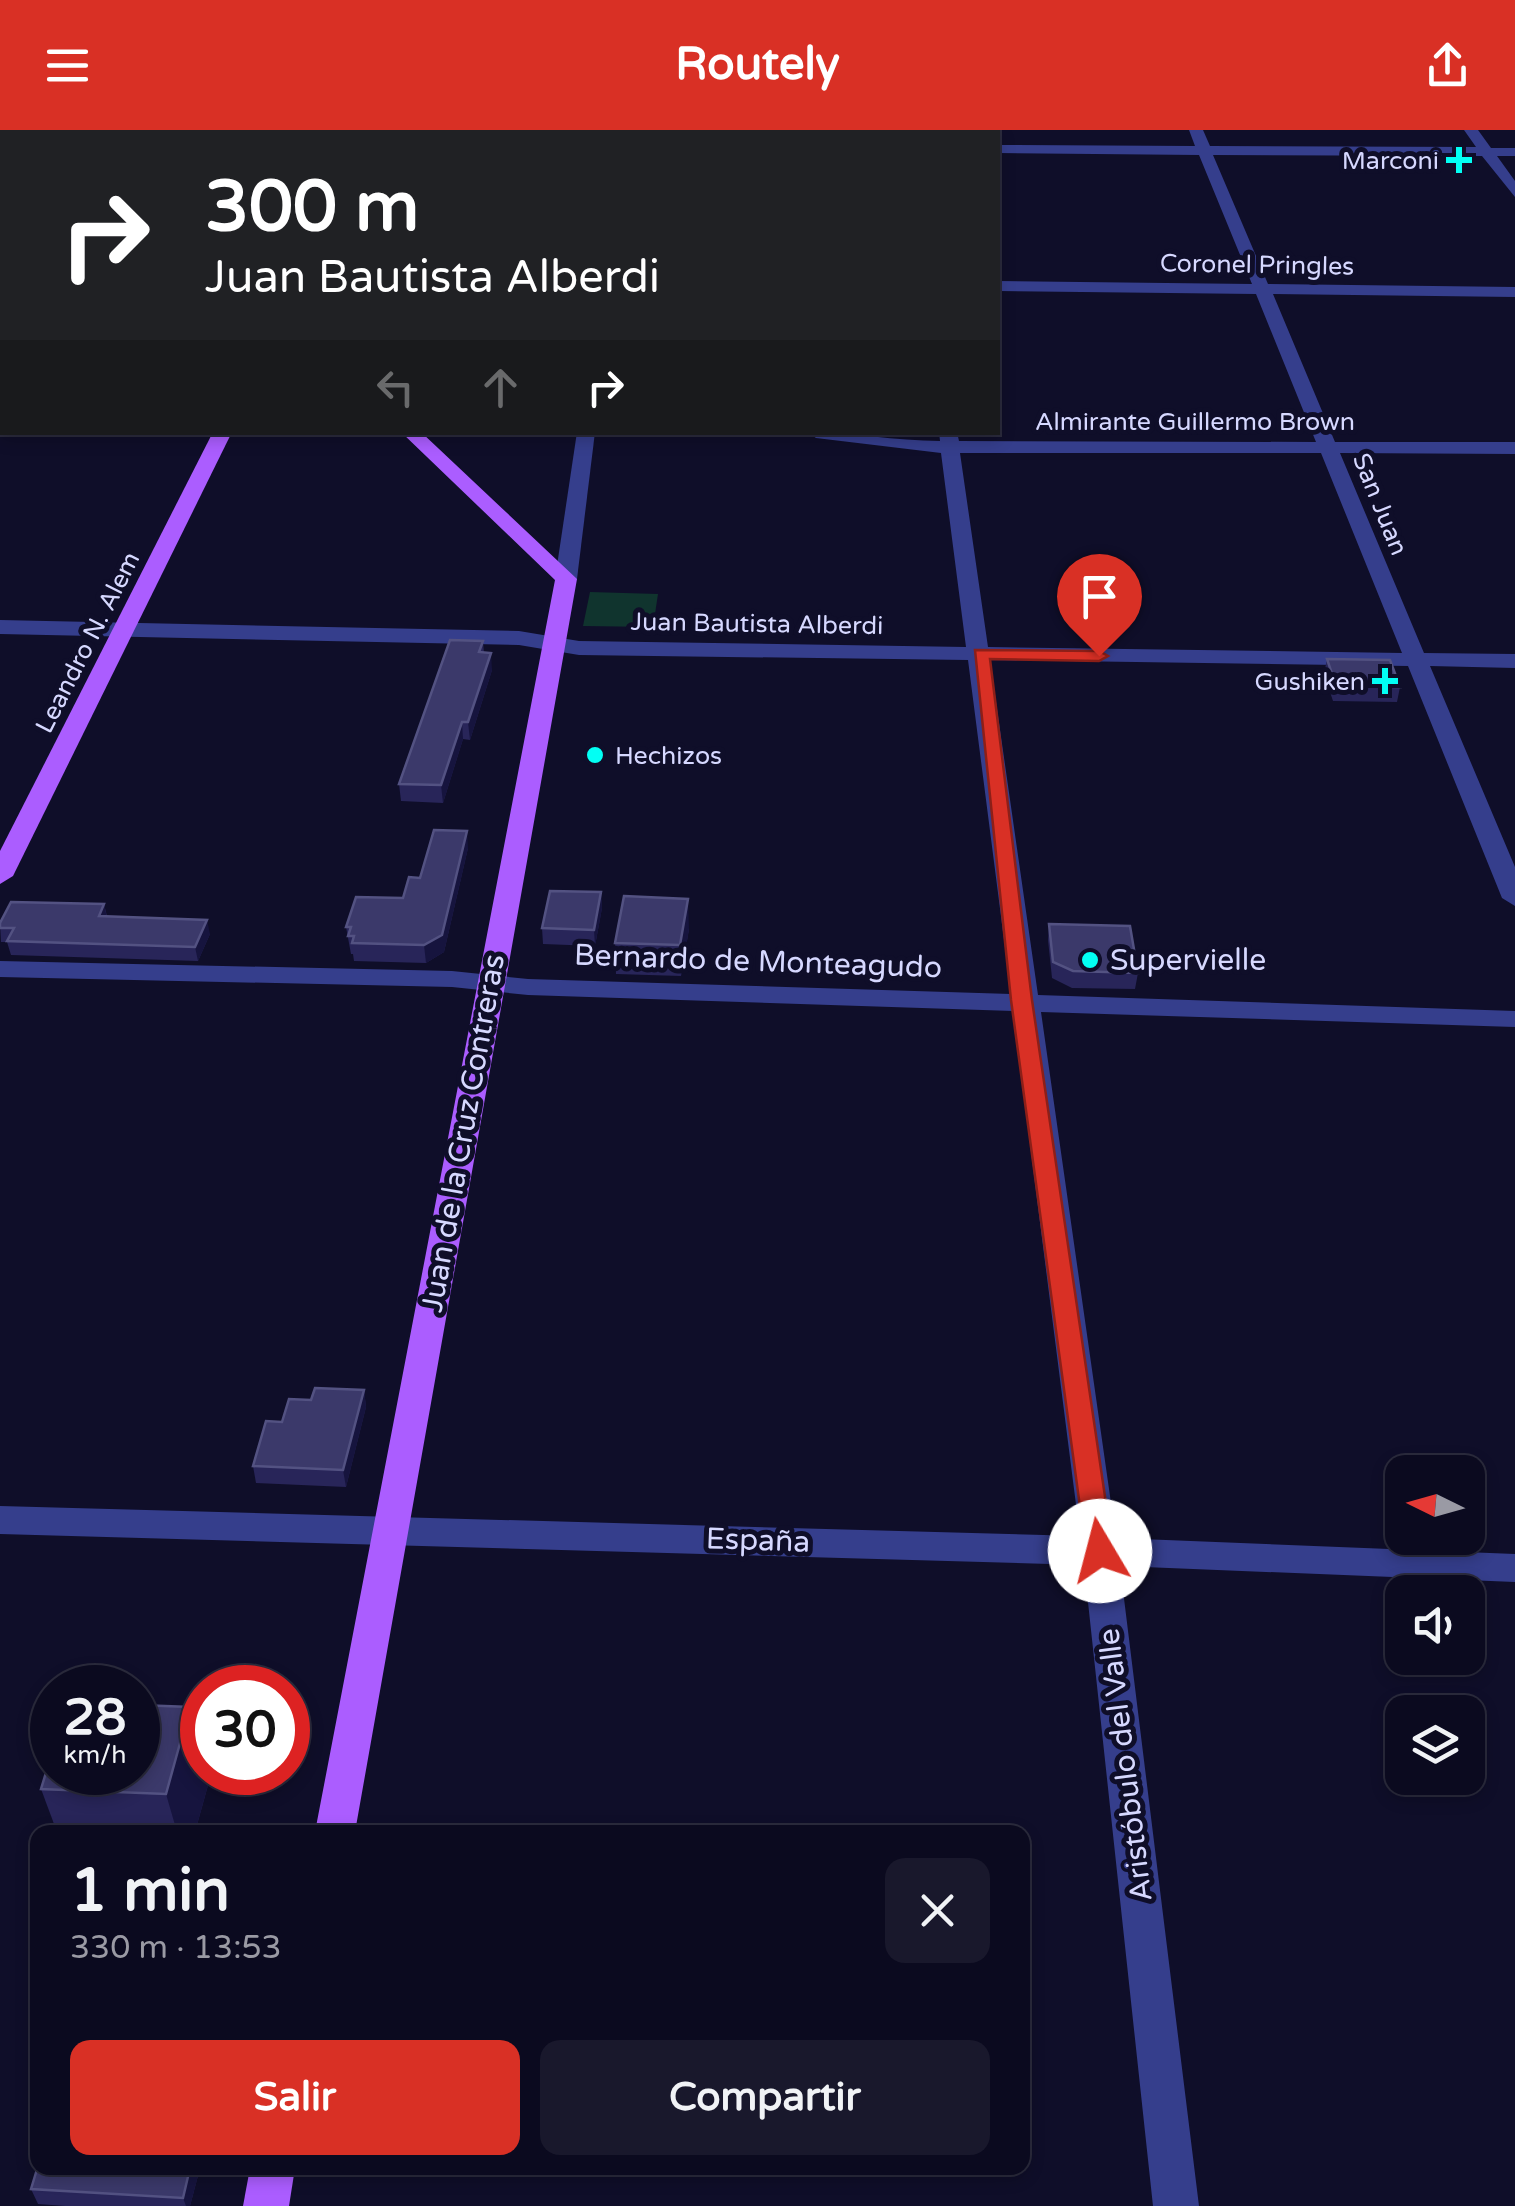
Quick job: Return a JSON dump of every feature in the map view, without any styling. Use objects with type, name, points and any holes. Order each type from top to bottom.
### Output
[{"type":"main road","name":"Leandro N. Alem","points":[[0,876],[222,435]]},
{"type":"main road","points":[[413,435],[566,578]]},
{"type":"main road","name":"Juan de la Cruz Contreras","points":[[336,1825],[566,578]]},
{"type":"main road","points":[[266,2206],[273,2175]]},
{"type":"street","name":"San Juan","points":[[1196,130],[1515,898]]},
{"type":"street","points":[[1472,130],[1515,192]]},
{"type":"street","points":[[1000,149],[1515,152]]},
{"type":"street","name":"Coronel Pringles","points":[[1000,286],[1515,292]]},
{"type":"street","name":"Juan de la Cruz Contreras","points":[[566,578],[586,435]]},
{"type":"street","name":"Almirante Guillermo Brown","points":[[866,435],[949,440],[1515,448]]},
{"type":"street","name":"Aristóbulo del Valle","points":[[949,440],[981,654],[1022,1000],[1100,1551],[1176,2206]]},
{"type":"street","name":"Juan Bautista Alberdi","points":[[0,627],[519,638],[578,648],[1515,661]]},
{"type":"street","name":"Bernardo de Monteagudo","points":[[0,969],[1515,1019]]},
{"type":"street","name":"España","points":[[0,1520],[391,1528],[1515,1568]]},
{"type":"green space","points":[[590,592],[658,594],[653,627],[583,626]]},
{"type":"building","points":[[450,640],[483,641],[479,652],[491,653],[468,722],[462,722],[441,785],[399,784]]},
{"type":"building","points":[[1327,659],[1390,660],[1400,687],[1336,686]]},
{"type":"building","points":[[434,830],[467,831],[442,935],[424,945],[352,943],[354,936],[348,936],[351,927],[346,927],[356,897],[403,898],[409,877],[420,878]]},
{"type":"building","points":[[550,891],[601,892],[594,930],[542,928]]},
{"type":"building","points":[[624,896],[688,899],[680,945],[615,943]]},
{"type":"building","points":[[11,902],[104,904],[99,916],[207,920],[195,947],[7,941],[14,928],[0,928],[0,923]]},
{"type":"building","name":"Supervielle","points":[[1049,924],[1130,926],[1138,973],[1073,971],[1053,962]]},
{"type":"building","points":[[315,1388],[364,1390],[343,1470],[253,1466],[266,1421],[282,1422],[289,1399],[311,1400]]},
{"type":"building","points":[[160,1706],[180,1707],[180,1743],[166,1794],[160,1794]]},
{"type":"building","points":[[35,2175],[188,2175],[183,2198],[31,2189]]},
{"type":"place","name":"Marconi","points":[[1459,160]]},
{"type":"place","name":"Gushiken","points":[[1385,681]]},
{"type":"place","name":"Hechizos","points":[[595,755]]},
{"type":"place","name":"Supervielle","points":[[1090,960]]},
{"type":"route","points":[[1099,656],[981,654],[1022,1000],[1100,1551]]}]
